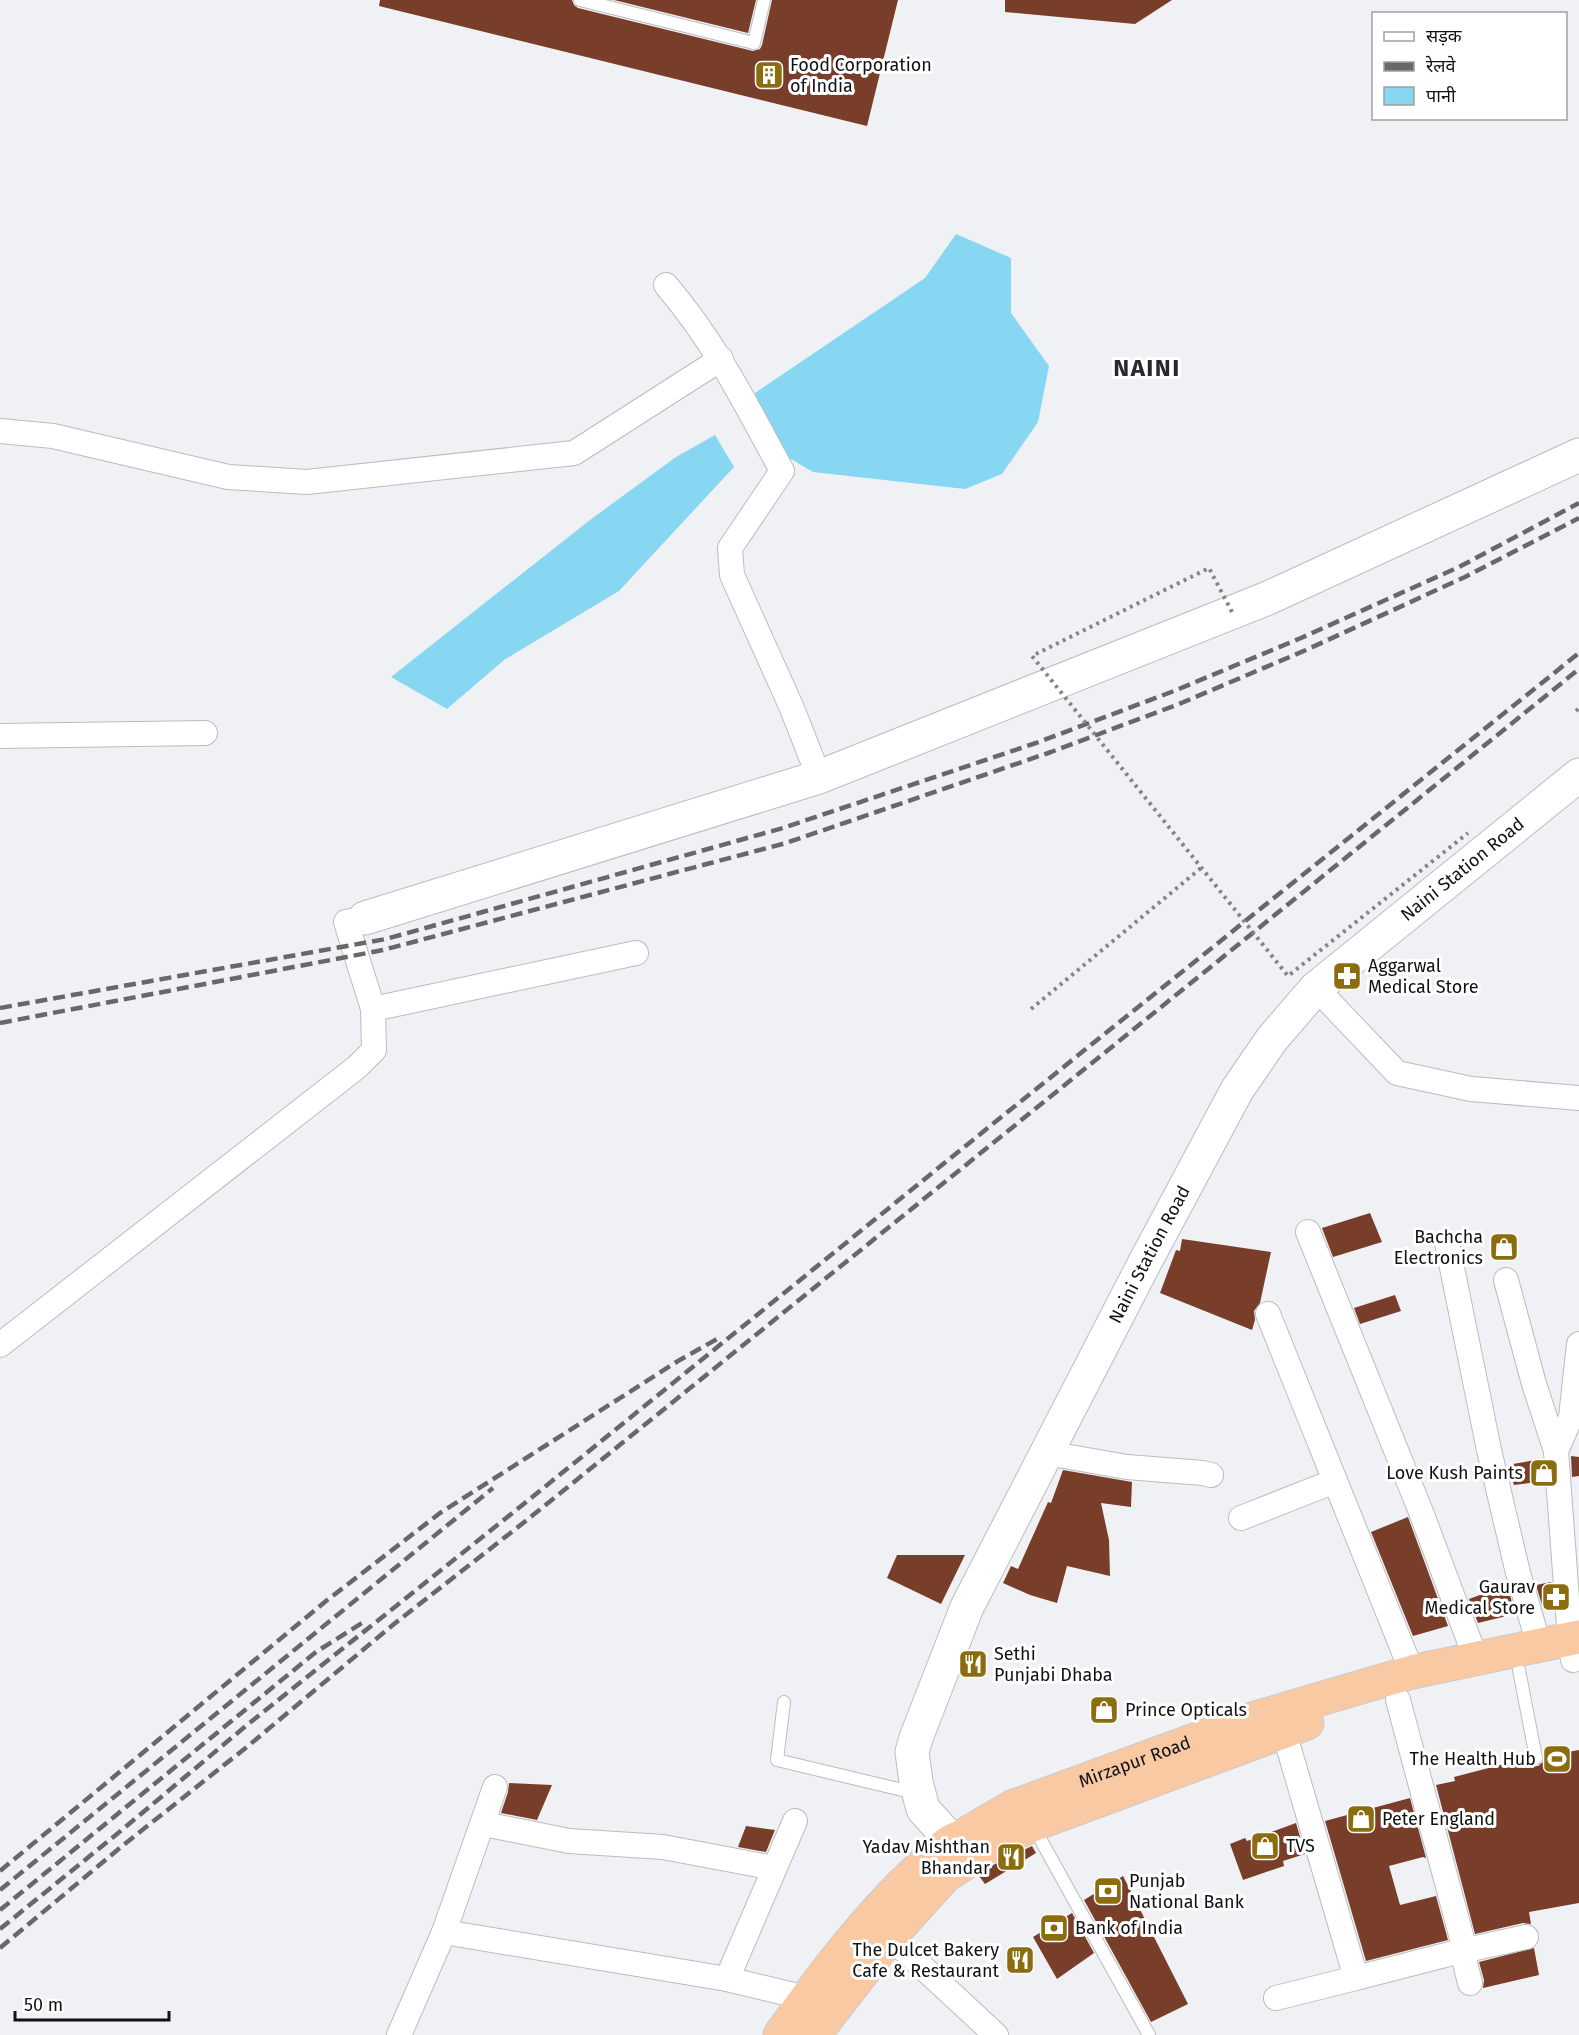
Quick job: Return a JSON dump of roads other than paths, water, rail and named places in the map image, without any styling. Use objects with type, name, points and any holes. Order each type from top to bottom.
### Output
[{"type":"highway","name":"Mirzapur Road","points":[[958,1849],[979,1851],[1032,1825],[1476,1659],[1568,1648]]},
{"type":"highway","name":"Mirzapur Road","points":[[780,2035],[806,1998],[877,1911],[916,1870],[958,1849],[1012,1807],[1252,1719],[1405,1686],[1486,1677],[1519,1670],[1568,1648]]},
{"type":"highway","name":"Mirzapur Road","points":[[814,2035],[890,1937],[945,1876],[958,1849]]},
{"type":"street","points":[[666,285],[686,308],[721,359],[782,471],[730,548],[732,575],[791,706],[819,777]]},
{"type":"street","points":[[0,431],[53,436],[228,477],[307,482],[574,453],[721,359]]},
{"type":"street","points":[[0,1346],[357,1066],[374,1050],[373,1009],[346,922],[819,777],[1268,598],[1579,455]]},
{"type":"street","points":[[0,736],[205,733]]},
{"type":"street","name":"Naini Station Road","points":[[958,1849],[923,1809],[912,1752],[916,1738],[968,1607],[1144,1264],[1237,1090],[1272,1039],[1316,988],[1579,775]]},
{"type":"street","points":[[373,1009],[636,953]]},
{"type":"street","points":[[1316,988],[1397,1073],[1471,1089],[1579,1098]]},
{"type":"street","points":[[1308,1232],[1421,1512],[1476,1659]]},
{"type":"street","points":[[1447,1243],[1489,1450],[1518,1573],[1568,1648]]},
{"type":"street","points":[[1506,1280],[1534,1384],[1556,1451],[1568,1648]]},
{"type":"street","points":[[1268,1314],[1335,1481],[1405,1686],[1465,1950],[1462,1951],[1470,1983]]},
{"type":"street","points":[[1556,1451],[1571,1417],[1579,1344]]},
{"type":"street","points":[[1047,1453],[1127,1467],[1211,1475]]},
{"type":"street","points":[[1240,1518],[1335,1481]]},
{"type":"street","points":[[1284,1732],[1356,1977]]},
{"type":"street","points":[[399,2035],[444,1932],[495,1787]]},
{"type":"street","points":[[727,1980],[795,1821]]},
{"type":"street","points":[[483,1824],[569,1841],[663,1847],[774,1868]]},
{"type":"street","points":[[444,1932],[727,1980],[806,1998]]},
{"type":"street","points":[[890,1937],[996,2035]]},
{"type":"street","points":[[1276,1998],[1526,1937]]},
{"type":"lane","points":[[580,0],[754,43],[764,0]]},
{"type":"lane","points":[[1519,1670],[1536,1758]]},
{"type":"lane","points":[[784,1701],[777,1760],[919,1794]]},
{"type":"lane","points":[[1032,1825],[1149,2035]]},
{"type":"water","points":[[956,234],[1011,258],[1011,313],[1049,366],[1038,422],[1002,474],[965,489],[813,472],[779,452],[755,393],[925,278]]},
{"type":"water","points":[[715,435],[734,467],[619,591],[504,660],[447,709],[391,677],[590,520],[676,457]]},
{"type":"railway","points":[[0,1008],[386,939],[783,828],[1036,743],[1174,691],[1301,638],[1459,567],[1579,503]]},
{"type":"railway","points":[[0,1023],[383,950],[786,843],[1051,752],[1179,704],[1306,650],[1465,577],[1579,518]]},
{"type":"railway","points":[[0,1929],[247,1725],[1579,653]]},
{"type":"railway","points":[[0,1948],[394,1624],[527,1520],[1579,669]]},
{"type":"railway","points":[[0,1871],[326,1601],[440,1513],[678,1361],[717,1339]]},
{"type":"railway","points":[[0,1890],[493,1488]]},
{"type":"railway","points":[[0,1910],[316,1652],[362,1623]]},
{"type":"place","name":"Food Corporation of India","points":[[769,75]]},
{"type":"place","name":"Aggarwal Medical Store","points":[[1347,976]]},
{"type":"place","name":"Bachcha Electronics","points":[[1504,1247]]},
{"type":"place","name":"Love Kush Paints","points":[[1544,1473]]},
{"type":"place","name":"Gaurav Medical Store","points":[[1556,1597]]},
{"type":"place","name":"Sethi Punjabi Dhaba","points":[[973,1664]]},
{"type":"place","name":"Prince Opticals","points":[[1104,1710]]},
{"type":"place","name":"The Health Hub","points":[[1557,1759]]},
{"type":"place","name":"Peter England","points":[[1361,1819]]},
{"type":"place","name":"TVS","points":[[1265,1846]]},
{"type":"place","name":"Yadav Mishthan Bhandar","points":[[1011,1857]]},
{"type":"place","name":"Punjab National Bank","points":[[1108,1891]]},
{"type":"place","name":"Bank of India","points":[[1054,1928]]},
{"type":"place","name":"The Dulcet Bakery Cafe & Restaurant","points":[[1020,1960]]},
{"type":"district","name":"NAINI","points":[[1147,368]]}]
